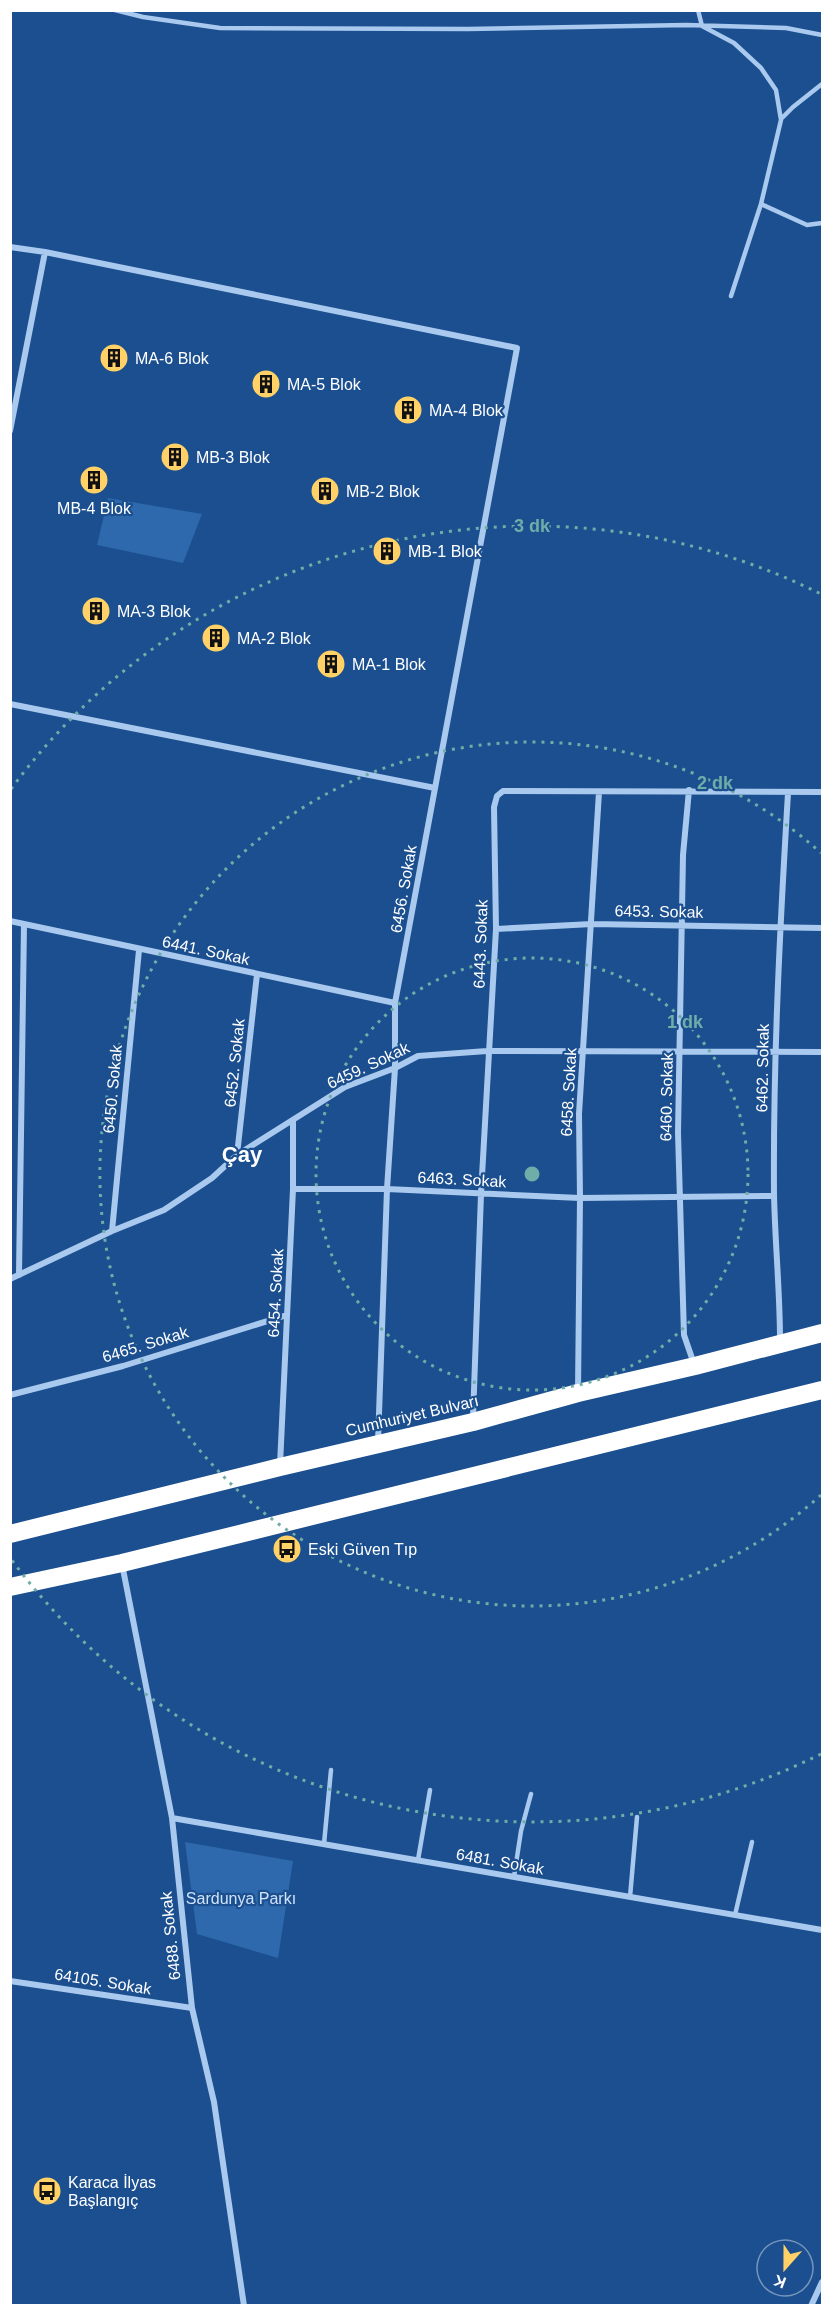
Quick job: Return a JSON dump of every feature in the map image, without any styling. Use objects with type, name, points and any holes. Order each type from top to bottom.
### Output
[{"type":"highway","name":"Cumhuriyet Bulvarı","points":[[10,1534],[378,1443],[473,1422],[578,1393],[822,1333]]},
{"type":"highway","points":[[10,1587],[122,1563],[822,1390]]},
{"type":"street","points":[[10,247],[45,252],[10,431]]},
{"type":"street","name":"6456. Sokak","points":[[45,252],[517,348],[396,1004],[378,1443]]},
{"type":"street","points":[[10,704],[435,788]]},
{"type":"street","name":"6460. Sokak","points":[[689,790],[683,855],[679,1198],[684,1335],[695,1366]]},
{"type":"street","name":"6443. Sokak","points":[[473,1422],[481,1194],[495,929],[494,807],[497,796],[503,791],[822,792]]},
{"type":"street","name":"6458. Sokak","points":[[578,1393],[579,1114],[599,792]]},
{"type":"street","name":"6462. Sokak","points":[[780,1344],[780,1294],[774,1196],[776,991],[788,792]]},
{"type":"street","name":"6441. Sokak","points":[[10,921],[396,1004]]},
{"type":"street","points":[[19,1275],[24,924]]},
{"type":"street","name":"6453. Sokak","points":[[495,929],[592,924],[822,928]]},
{"type":"street","name":"6450. Sokak","points":[[112,1231],[139,950]]},
{"type":"street","name":"6452. Sokak","points":[[237,1155],[257,974]]},
{"type":"street","name":"6459. Sokak","points":[[10,1279],[112,1231],[164,1210],[212,1178],[237,1155],[345,1087],[395,1068],[418,1056],[488,1051],[822,1052]]},
{"type":"street","name":"6454. Sokak","points":[[280,1467],[293,1189],[293,1121]]},
{"type":"street","name":"6463. Sokak","points":[[293,1189],[387,1189],[580,1198],[774,1196]]},
{"type":"street","name":"6465. Sokak","points":[[10,1395],[123,1366],[287,1315]]},
{"type":"street","name":"6488. Sokak","points":[[122,1563],[172,1818],[192,2008],[214,2102],[244,2306]]},
{"type":"street","name":"6481. Sokak","points":[[172,1818],[822,1930]]},
{"type":"street","name":"64105. Sokak","points":[[10,1981],[192,2008]]},
{"type":"street","points":[[812,2306],[822,2282]]},
{"type":"lane","points":[[115,10],[143,17],[220,28],[468,29],[702,26],[786,28],[822,35]]},
{"type":"lane","points":[[698,10],[702,26],[734,44],[761,68],[776,90],[781,120],[761,204],[730,296]]},
{"type":"lane","points":[[781,120],[793,106],[822,84]]},
{"type":"lane","points":[[761,204],[807,225],[822,223]]},
{"type":"lane","points":[[324,1844],[331,1770]]},
{"type":"lane","points":[[418,1860],[430,1790]]},
{"type":"lane","points":[[514,1877],[520,1831],[531,1794]]},
{"type":"lane","points":[[630,1897],[637,1817]]},
{"type":"lane","points":[[735,1915],[752,1842]]},
{"type":"green space","points":[[108,498],[202,514],[183,563],[97,545]]},
{"type":"green space","name":"Sardunya Parkı","points":[[185,1842],[293,1861],[278,1958],[197,1934]]},
{"type":"place","name":"MA-6 Blok","points":[[114,358]]},
{"type":"place","name":"MA-5 Blok","points":[[266,384]]},
{"type":"place","name":"MA-4 Blok","points":[[408,410]]},
{"type":"place","name":"MB-3 Blok","points":[[175,457]]},
{"type":"place","name":"MB-4 Blok","points":[[94,480]]},
{"type":"place","name":"MB-2 Blok","points":[[325,491]]},
{"type":"place","name":"MB-1 Blok","points":[[387,551]]},
{"type":"place","name":"MA-3 Blok","points":[[96,611]]},
{"type":"place","name":"MA-2 Blok","points":[[216,638]]},
{"type":"place","name":"MA-1 Blok","points":[[331,664]]},
{"type":"place","name":"Eski Güven Tıp","points":[[287,1549]]},
{"type":"place","name":"Karaca İlyas Başlangıç","points":[[47,2191]]},
{"type":"district","name":"Çay","points":[[242,1154]]}]
